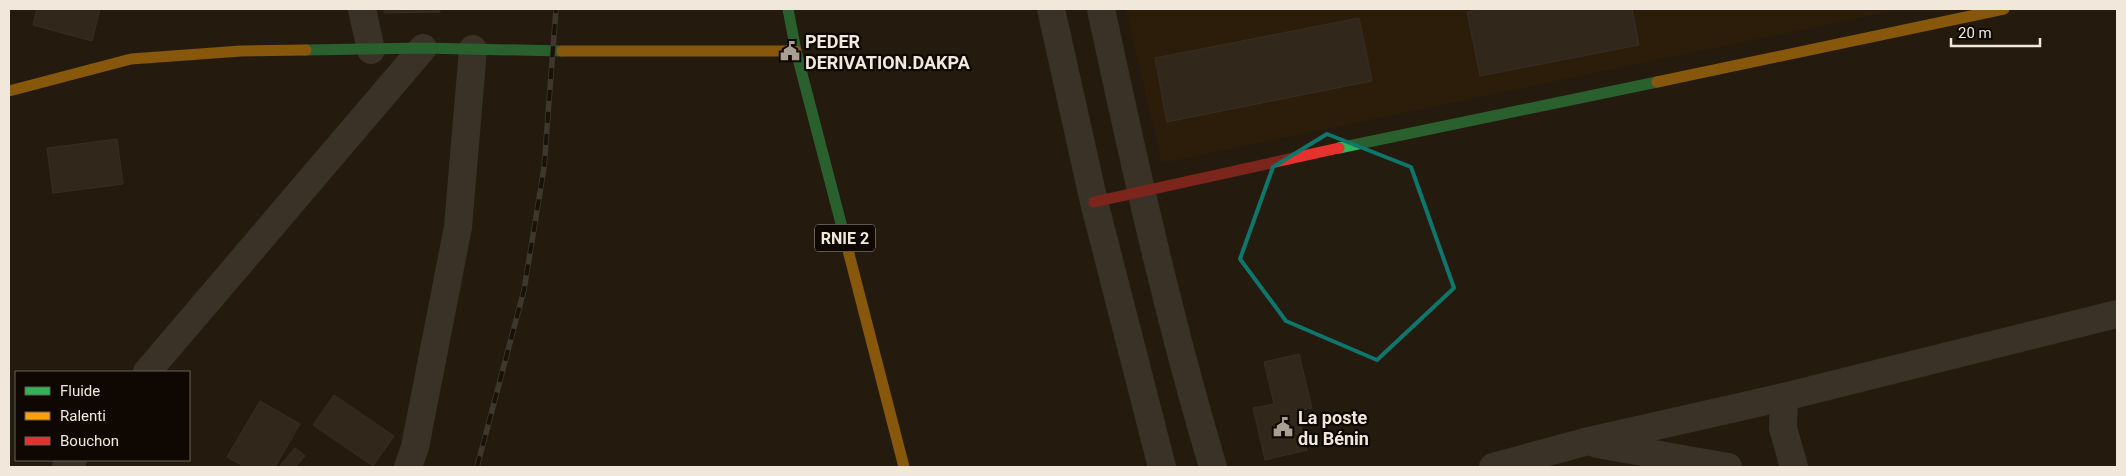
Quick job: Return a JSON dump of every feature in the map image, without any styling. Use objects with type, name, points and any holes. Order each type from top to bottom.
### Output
[{"type":"street","points":[[362,9],[371,50]]},
{"type":"street","name":"RNIE 2","points":[[788,9],[796,52],[904,467]]},
{"type":"street","points":[[1051,9],[1094,202],[1162,467]]},
{"type":"street","points":[[1101,9],[1140,191],[1196,412],[1213,467]]},
{"type":"street","points":[[1094,202],[1433,127],[1725,69],[2004,9]]},
{"type":"street","points":[[148,371],[423,48]]},
{"type":"street","points":[[9,91],[131,59],[241,51],[423,48],[552,52],[796,52]]},
{"type":"street","points":[[408,467],[415,447],[458,226],[473,49]]},
{"type":"street","points":[[1493,467],[1586,442],[1784,397],[2117,314]]},
{"type":"street","points":[[1784,397],[1782,428],[1794,467]]},
{"type":"street","points":[[1586,442],[1728,467]]},
{"type":"highlighted area","points":[[1327,134],[1411,167],[1454,288],[1377,360],[1286,321],[1240,259],[1273,167]]},
{"type":"shaded area","points":[[1126,9],[1901,9],[1162,163]]},
{"type":"building","points":[[37,9],[100,9],[92,41],[33,25]]},
{"type":"building","points":[[384,9],[440,9],[440,12],[384,13]]},
{"type":"building","points":[[1482,9],[1632,9],[1639,45],[1480,76],[1467,12]]},
{"type":"building","points":[[1359,18],[1372,81],[1167,122],[1155,58]]},
{"type":"building","points":[[117,139],[123,184],[53,193],[47,148]]},
{"type":"building","points":[[1299,354],[1312,408],[1297,411],[1307,450],[1265,460],[1253,408],[1274,404],[1264,362]]},
{"type":"building","points":[[334,395],[394,436],[373,466],[313,425]]},
{"type":"building","points":[[260,401],[300,424],[275,467],[245,467],[227,457]]},
{"type":"building","points":[[295,448],[305,456],[295,467],[279,467]]},
{"type":"railway","points":[[477,467],[524,290],[544,168],[556,9]]},
{"type":"traffic: fast","points":[[788,9],[796,51],[849,254]]},
{"type":"traffic: fast","points":[[306,50],[423,48],[562,51]]},
{"type":"traffic: fast","points":[[1339,148],[1657,82]]},
{"type":"traffic: slow","points":[[1657,82],[2004,9]]},
{"type":"traffic: slow","points":[[9,91],[131,59],[241,51],[306,50]]},
{"type":"traffic: slow","points":[[562,51],[796,51]]},
{"type":"traffic: slow","points":[[849,254],[904,467]]},
{"type":"traffic: jam","points":[[1094,202],[1339,148]]},
{"type":"place","name":"PEDER DERIVATION.DAKPA","points":[[790,51]]},
{"type":"place","name":"La poste du Bénin","points":[[1283,427]]}]
